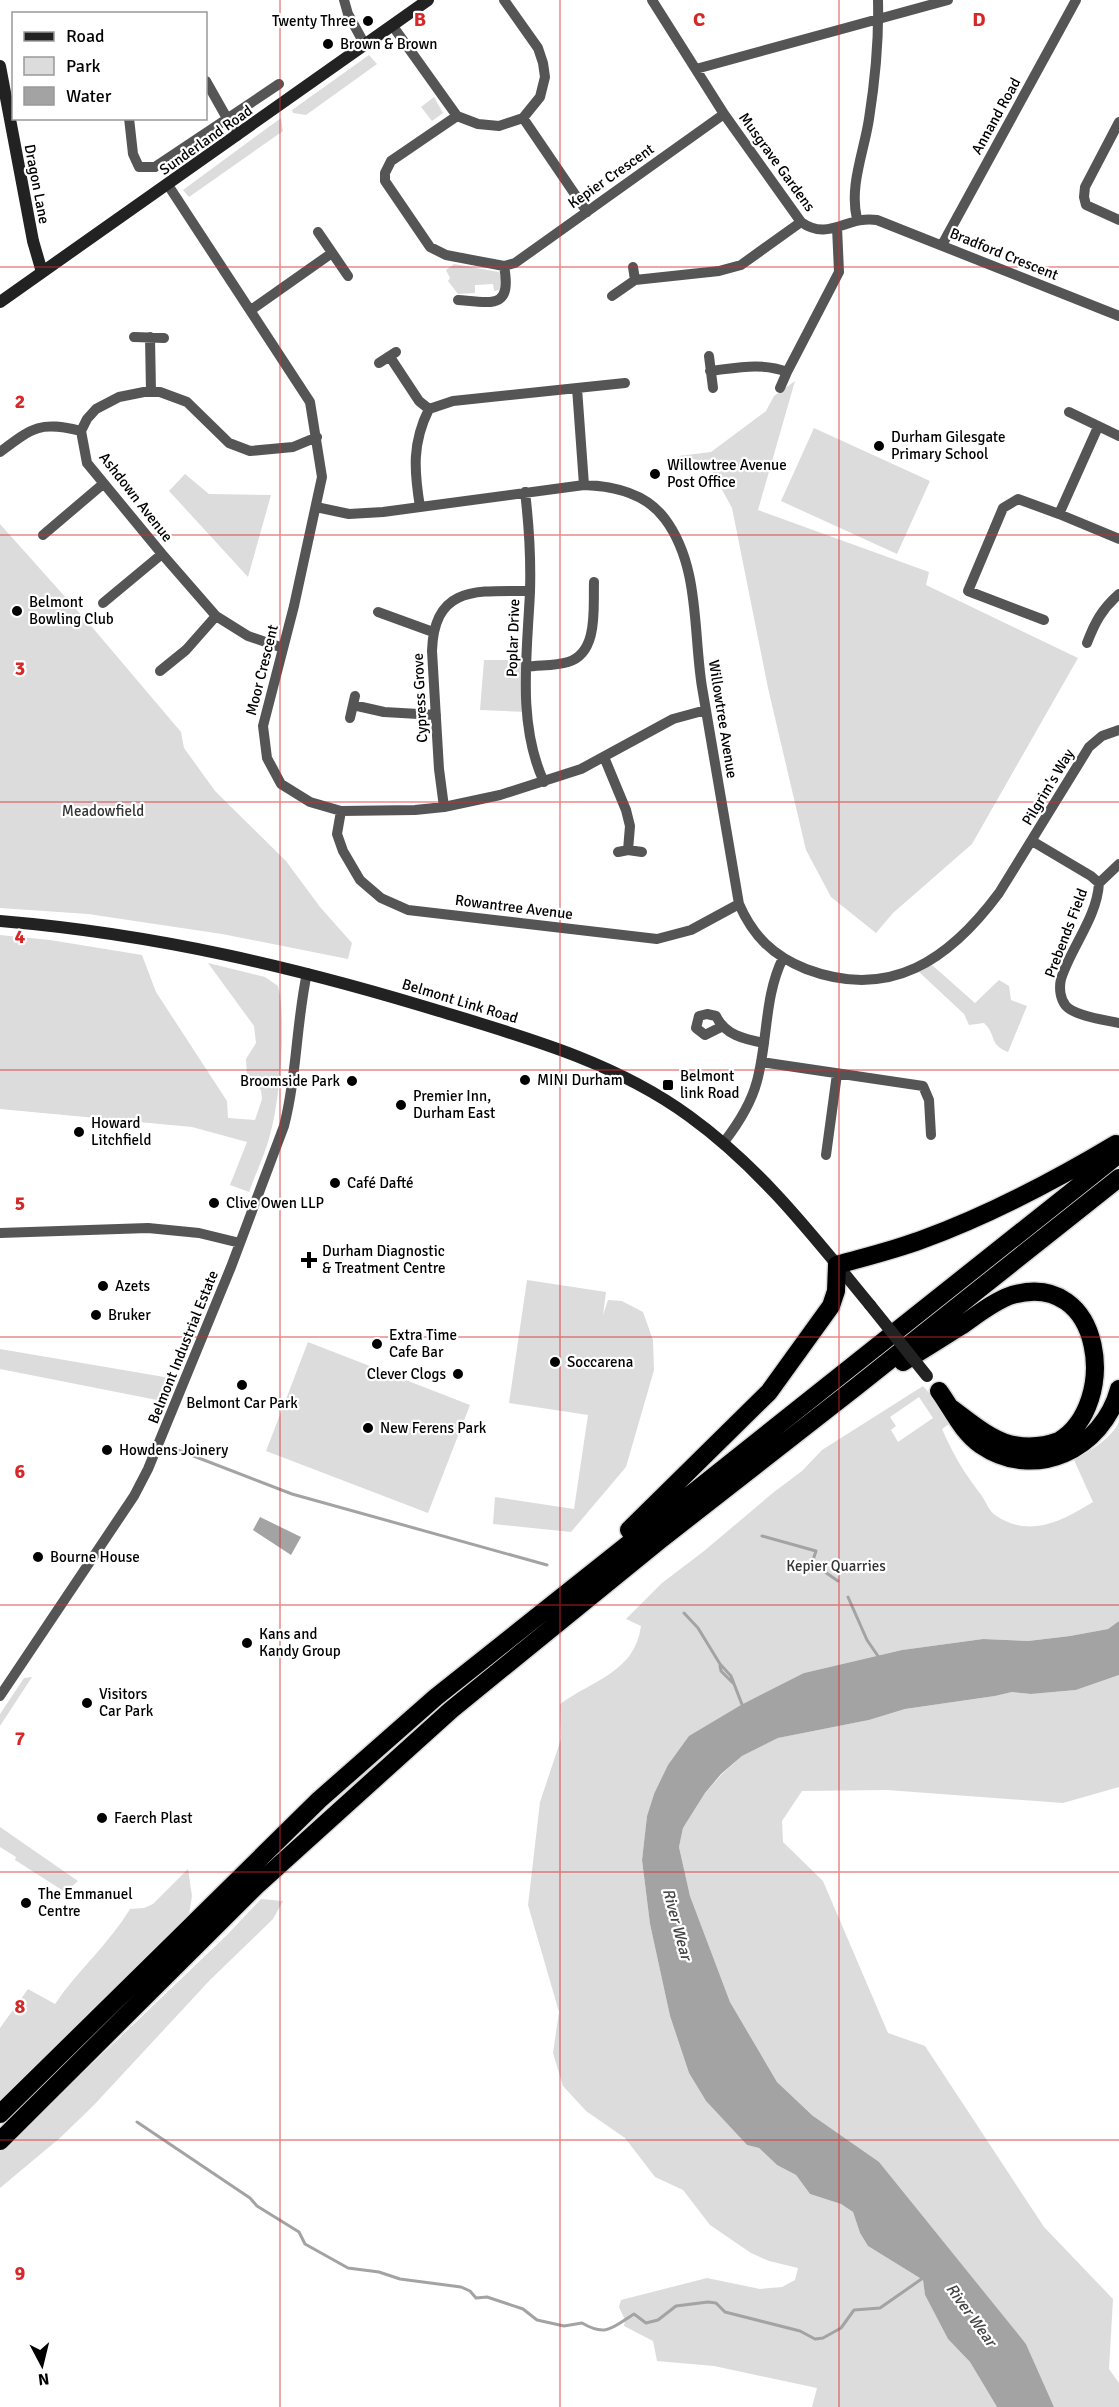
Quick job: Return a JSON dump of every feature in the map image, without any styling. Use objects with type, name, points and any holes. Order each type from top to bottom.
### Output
[{"type":"highway","points":[[528,1622],[624,1534],[769,1392],[831,1306],[836,1291],[837,1265],[920,1241],[973,1220],[1072,1171],[1119,1142]]},
{"type":"highway","points":[[0,2114],[319,1800],[436,1697],[1119,1154]]},
{"type":"highway","points":[[0,2141],[256,1886],[424,1734],[660,1540],[856,1388],[1119,1178]]},
{"type":"highway","points":[[856,1388],[931,1346],[994,1304],[1012,1296],[1032,1292],[1052,1294],[1070,1302],[1086,1314],[1099,1330],[1106,1349],[1109,1370],[1106,1390],[1098,1409],[1085,1425],[1068,1437],[1049,1444],[1029,1447],[1009,1444],[990,1436],[951,1408]]},
{"type":"highway","points":[[939,1391],[963,1428],[979,1444],[1009,1459],[1047,1459],[1082,1445],[1095,1433],[1108,1418],[1119,1389]]},
{"type":"street","points":[[344,0],[348,14],[365,45]]},
{"type":"street","name":"Sunderland Road","points":[[0,302],[428,0]]},
{"type":"street","points":[[392,26],[457,116],[478,124],[499,126],[523,118],[540,97],[544,77],[543,63],[538,48],[504,0]]},
{"type":"street","name":"Musgrave Gardens","points":[[652,0],[724,114],[801,222],[816,230],[837,227],[857,219],[877,220]]},
{"type":"street","points":[[857,219],[854,193],[869,119],[878,0]]},
{"type":"street","points":[[696,69],[948,0]]},
{"type":"street","name":"Annand Road","points":[[942,245],[1076,0]]},
{"type":"street","name":"Dragon Lane","points":[[0,66],[33,241],[42,273]]},
{"type":"street","points":[[207,83],[237,136]]},
{"type":"street","points":[[129,120],[135,161],[139,167],[147,168],[163,163],[279,84]]},
{"type":"street","name":"Kepier Crescent","points":[[504,266],[515,262],[724,114]]},
{"type":"street","points":[[457,116],[398,155],[387,167],[385,181],[430,247],[446,255],[504,266],[506,292],[501,298],[486,302],[458,300]]},
{"type":"street","points":[[523,118],[587,212]]},
{"type":"street","points":[[1119,122],[1085,187],[1084,197],[1086,206],[1119,220]]},
{"type":"street","name":"Moor Crescent","points":[[168,185],[310,402],[317,437],[322,477],[263,726],[267,758],[281,784],[310,802],[341,811],[415,810],[444,807],[544,782],[581,769],[673,719],[706,710]]},
{"type":"street","name":"Bradford Crescent","points":[[877,220],[1119,316]]},
{"type":"street","points":[[612,296],[635,280],[719,271],[741,265],[801,222]]},
{"type":"street","points":[[780,388],[839,272],[837,227]]},
{"type":"street","points":[[318,232],[348,276]]},
{"type":"street","points":[[251,310],[332,253]]},
{"type":"street","points":[[633,267],[635,280]]},
{"type":"street","points":[[134,337],[164,338]]},
{"type":"street","points":[[150,337],[151,392]]},
{"type":"street","points":[[379,363],[393,355],[419,400],[429,409]]},
{"type":"street","points":[[709,356],[712,388]]},
{"type":"street","points":[[710,371],[759,366],[787,372]]},
{"type":"street","points":[[420,507],[415,453],[422,424],[429,409],[453,400],[625,383]]},
{"type":"street","points":[[578,388],[584,485]]},
{"type":"street","points":[[0,452],[24,433],[38,426],[58,426],[81,431],[87,419],[96,409],[119,397],[151,392],[160,392],[187,402],[229,443],[250,451],[293,447],[317,437]]},
{"type":"street","points":[[1069,412],[1119,436]]},
{"type":"street","points":[[1059,514],[1098,427]]},
{"type":"street","name":"Ashdown Avenue","points":[[81,431],[87,463],[216,616],[248,636],[283,648]]},
{"type":"street","points":[[43,534],[103,484]]},
{"type":"street","name":"Willowtree Avenue","points":[[316,507],[349,514],[584,485],[603,485],[646,500],[663,517],[683,550],[706,710],[740,904],[753,932],[766,946],[783,958],[815,972],[844,979],[865,981],[908,972],[935,957],[983,915],[1032,841]]},
{"type":"street","name":"Poplar Drive","points":[[525,492],[530,555],[526,667],[527,712],[532,747],[544,782]]},
{"type":"street","points":[[1044,620],[968,591],[1003,508],[1018,499],[1119,539]]},
{"type":"street","points":[[103,603],[162,554]]},
{"type":"street","points":[[526,667],[569,662],[581,655],[589,643],[594,582]]},
{"type":"street","name":"Cypress Grove","points":[[444,807],[439,769],[433,632],[440,613],[461,595],[530,591]]},
{"type":"street","points":[[1087,642],[1095,621],[1104,607],[1119,594]]},
{"type":"street","points":[[378,613],[433,632]]},
{"type":"street","points":[[160,671],[186,650],[216,616]]},
{"type":"street","points":[[350,718],[354,701],[384,712],[436,715]]},
{"type":"street","name":"Pilgrim's Way","points":[[1032,841],[1089,747],[1102,736],[1119,730]]},
{"type":"street","points":[[604,757],[626,810],[630,826],[623,851],[642,852]]},
{"type":"street","name":"Rowantree Avenue","points":[[341,811],[337,834],[343,851],[360,880],[381,898],[408,910],[657,939],[691,930],[740,904]]},
{"type":"street","name":"Prebends Field","points":[[1032,841],[1091,876],[1099,884]]},
{"type":"street","name":"Prebends Field","points":[[1119,864],[1099,884],[1098,894],[1085,928],[1061,980],[1060,998],[1067,1008],[1084,1015],[1119,1023]]},
{"type":"street","name":"Belmont Link Road","points":[[0,921],[161,940],[267,963],[501,1029],[609,1069],[668,1102],[724,1142],[781,1197],[939,1391]]},
{"type":"street","points":[[724,1142],[751,1099],[761,1062],[770,1001],[783,958]]},
{"type":"street","name":"Belmont Industrial Estate","points":[[0,1696],[134,1496],[169,1423],[284,1126],[290,1104],[300,1006],[307,974]]},
{"type":"street","points":[[721,1027],[743,1039],[764,1043]]},
{"type":"street","points":[[761,1062],[923,1086],[929,1100],[931,1135]]},
{"type":"street","points":[[826,1155],[837,1074]]},
{"type":"street","points":[[0,1233],[138,1228],[199,1233],[240,1242]]},
{"type":"green space","points":[[369,55],[377,64],[306,115],[293,113],[292,110]]},
{"type":"green space","points":[[434,97],[443,113],[432,121],[421,107]]},
{"type":"green space","points":[[281,118],[283,131],[189,197],[183,190]]},
{"type":"green space","points":[[454,264],[499,272],[504,284],[500,290],[494,291],[493,284],[475,285],[475,293],[458,294],[448,281],[450,278],[446,270]]},
{"type":"green space","points":[[795,381],[758,510],[929,572],[926,585],[1078,658],[972,844],[893,913],[876,933],[831,897],[806,850],[768,688],[732,508],[707,462],[678,456],[711,452],[766,411],[774,396]]},
{"type":"green space","points":[[814,428],[930,481],[897,554],[781,501]]},
{"type":"green space","points":[[185,474],[209,494],[271,495],[248,577],[169,491]]},
{"type":"green space","name":"Meadowfield","points":[[0,524],[181,732],[184,748],[215,791],[286,861],[320,907],[352,943],[348,959],[222,934],[88,914],[0,908]]},
{"type":"green space","points":[[484,660],[526,660],[527,712],[480,710]]},
{"type":"green space","points":[[0,935],[50,940],[142,955],[156,992],[227,1101],[228,1118],[255,1120],[262,1099],[261,1090],[247,1076],[246,1059],[256,1043],[254,1026],[208,963],[265,977],[278,986],[281,1000],[282,1038],[277,1102],[268,1142],[249,1192],[230,1185],[247,1142],[192,1127],[0,1109]]},
{"type":"green space","points":[[932,965],[975,1003],[999,980],[1009,986],[1011,1000],[1027,1006],[1008,1052],[998,1046],[984,1023],[969,1025],[964,1014],[919,972]]},
{"type":"green space","points":[[527,1280],[606,1292],[603,1315],[608,1300],[622,1301],[643,1312],[653,1340],[654,1370],[626,1467],[571,1532],[493,1524],[495,1497],[574,1509],[588,1415],[509,1403]]},
{"type":"green space","name":"New Ferens Park","points":[[308,1342],[470,1405],[428,1513],[266,1451]]},
{"type":"green space","points":[[0,1349],[176,1379],[167,1402],[0,1369]]},
{"type":"green space","name":"Kepier Quarries","points":[[923,1386],[953,1421],[942,1429],[960,1464],[991,1511],[1008,1522],[1020,1526],[1045,1525],[1093,1502],[1074,1460],[1105,1439],[1119,1422],[1119,1621],[1108,1629],[1070,1636],[1028,1641],[983,1639],[902,1650],[804,1673],[654,1794],[647,1816],[642,1860],[650,1924],[670,2016],[689,2073],[706,2101],[747,2145],[759,2148],[777,2165],[796,2175],[810,2194],[841,2204],[853,2212],[860,2233],[868,2246],[923,2280],[925,2295],[948,2339],[970,2362],[997,2407],[812,2407],[817,2388],[714,2366],[657,2361],[653,2341],[624,2326],[625,2320],[619,2307],[621,2300],[707,2278],[760,2289],[782,2287],[795,2280],[798,2268],[769,2261],[751,2253],[710,2225],[683,2190],[655,2177],[625,2138],[586,2111],[563,2086],[553,2053],[559,2012],[528,1905],[540,1802],[561,1739],[560,1704],[621,1665],[637,1642],[641,1626],[626,1619],[662,1583],[802,1471],[822,1450]],"holes":[[[919,1397],[933,1418],[898,1442],[891,1430],[896,1426],[890,1417]]]},
{"type":"green space","points":[[1119,1675],[1119,1787],[1063,1803],[887,1790],[802,1791],[782,1821],[783,1842],[823,1881],[888,2033],[925,2046],[1044,2227],[1113,2299],[1109,2369],[1119,2383],[1119,2407],[1054,2407],[1026,2344],[813,2116],[777,2082],[730,2002],[690,1896],[679,1847],[683,1828],[705,1793],[722,1774],[742,1756],[778,1738],[869,1720],[905,1709],[1012,1692],[1031,1694],[1076,1690]]},
{"type":"green space","points":[[32,1677],[0,1726],[0,1714],[24,1678]]},
{"type":"green space","points":[[0,1827],[78,1881],[65,1892],[15,1860],[16,1857],[0,1847]]},
{"type":"green space","points":[[188,1869],[192,1896],[189,1915],[0,2100],[0,2028],[28,1989],[55,2004],[113,1934],[130,1909],[144,1908],[153,1904]]},
{"type":"green space","points":[[261,1899],[283,1901],[273,1919],[210,1980],[94,2105],[61,2137],[0,2188],[0,2152],[227,1935]]},
{"type":"water","points":[[260,1517],[301,1537],[291,1555],[253,1530]]},
{"type":"water","name":"River Wear","points":[[1119,1621],[1119,1675],[1076,1690],[1031,1694],[1012,1692],[905,1709],[869,1720],[778,1738],[742,1756],[721,1774],[705,1793],[683,1828],[679,1847],[690,1896],[730,2002],[777,2082],[813,2116],[879,2162],[1026,2344],[1054,2407],[997,2407],[970,2362],[948,2339],[925,2295],[923,2280],[868,2246],[860,2233],[853,2212],[841,2204],[810,2194],[796,2175],[777,2165],[759,2148],[747,2145],[706,2101],[689,2073],[670,2016],[650,1924],[642,1860],[647,1816],[654,1794],[668,1765],[689,1736],[741,1705],[804,1673],[902,1650],[983,1639],[1028,1641],[1070,1636],[1108,1629]]},
{"type":"waterway","points":[[178,1450],[292,1494],[547,1565]]},
{"type":"waterway","points":[[762,1536],[816,1551],[812,1563],[838,1581]]},
{"type":"waterway","points":[[848,1597],[867,1640],[880,1659]]},
{"type":"waterway","points":[[684,1613],[698,1628],[720,1664],[731,1676],[743,1707]]},
{"type":"waterway","points":[[720,1666],[721,1671],[734,1684]]},
{"type":"waterway","points":[[137,2122],[250,2198],[257,2206],[299,2232],[305,2244],[348,2268],[379,2272],[400,2279],[461,2287],[470,2291],[476,2298],[487,2297],[523,2309],[537,2320],[564,2326],[582,2323],[597,2329],[609,2329],[634,2314],[646,2323],[658,2320],[676,2306],[708,2302],[716,2303],[725,2312],[800,2331],[815,2339],[823,2338],[841,2328],[854,2310],[880,2308],[923,2278]]},
{"type":"place","name":"Twenty Three","points":[[368,21]]},
{"type":"place","name":"Brown & Brown","points":[[328,44]]},
{"type":"place","name":"Durham Gilesgate Primary School","points":[[879,446]]},
{"type":"place","name":"Willowtree Avenue Post Office","points":[[655,474]]},
{"type":"place","name":"Belmont Bowling Club","points":[[17,611]]},
{"type":"place","name":"MINI Durham","points":[[525,1080]]},
{"type":"place","name":"Broomside Park","points":[[352,1081]]},
{"type":"place","name":"Belmont link Road","points":[[668,1085]]},
{"type":"place","name":"Premier Inn, Durham East","points":[[401,1105]]},
{"type":"place","name":"Howard Litchfield","points":[[79,1132]]},
{"type":"place","name":"Café Dafté","points":[[335,1183]]},
{"type":"place","name":"Clive Owen LLP","points":[[214,1203]]},
{"type":"place","name":"Durham Diagnostic & Treatment Centre","points":[[309,1260]]},
{"type":"place","name":"Azets","points":[[103,1286]]},
{"type":"place","name":"Bruker","points":[[96,1315]]},
{"type":"place","name":"Extra Time Cafe Bar","points":[[377,1344]]},
{"type":"place","name":"Soccarena","points":[[555,1362]]},
{"type":"place","name":"Clever Clogs","points":[[458,1374]]},
{"type":"place","name":"Belmont Car Park","points":[[242,1385]]},
{"type":"place","name":"New Ferens Park","points":[[368,1428]]},
{"type":"place","name":"Howdens Joinery","points":[[107,1450]]},
{"type":"place","name":"Bourne House","points":[[38,1557]]},
{"type":"place","name":"Kans and Kandy Group","points":[[247,1643]]},
{"type":"place","name":"Visitors Car Park","points":[[87,1703]]},
{"type":"place","name":"Faerch Plast","points":[[102,1818]]},
{"type":"place","name":"The Emmanuel Centre","points":[[26,1903]]}]
